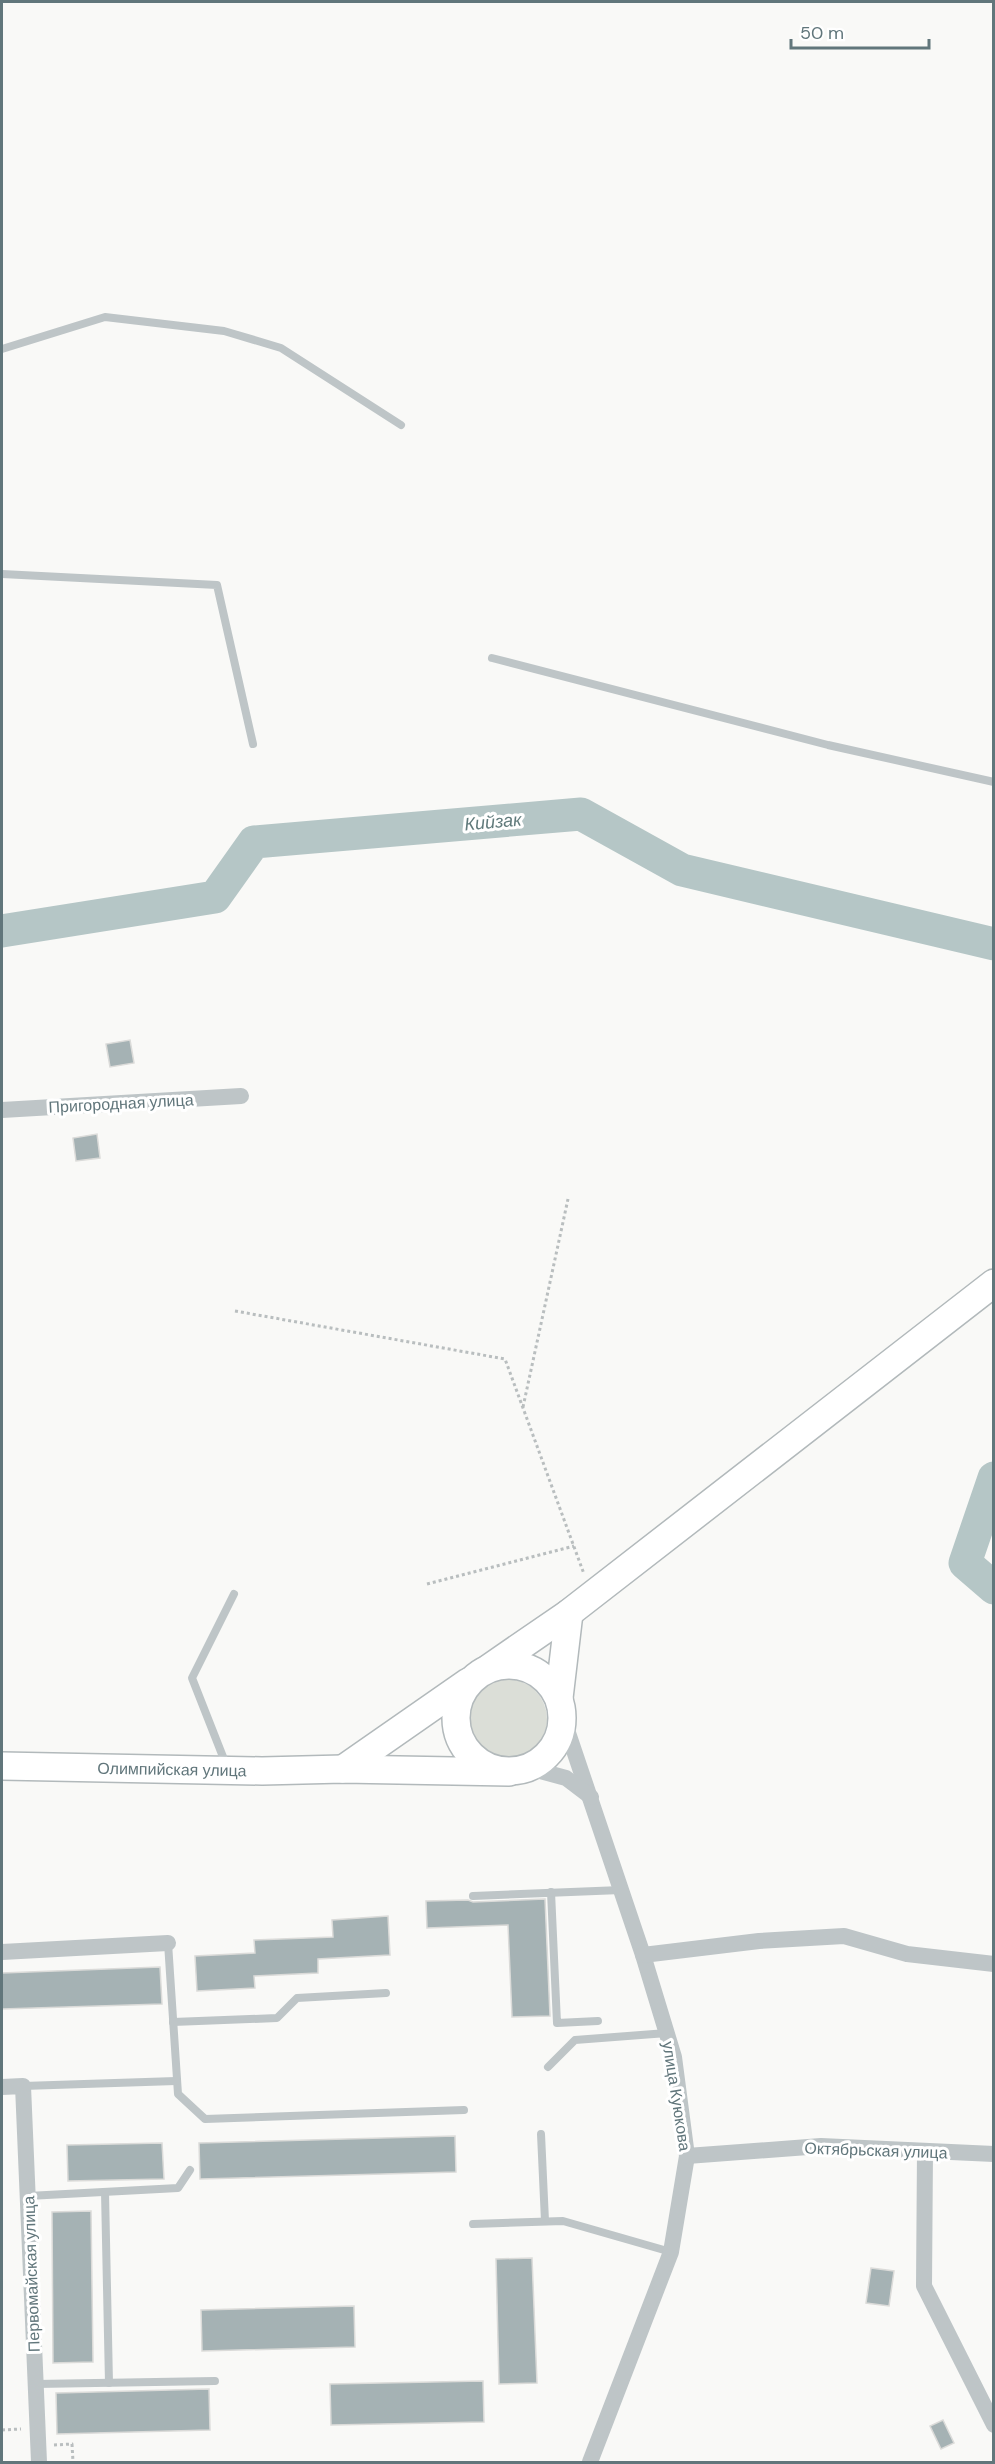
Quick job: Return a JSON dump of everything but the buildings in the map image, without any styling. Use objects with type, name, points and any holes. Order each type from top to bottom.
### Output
[{"type":"main road","points":[[343,1769],[569,1613],[993,1283]]},
{"type":"main road","points":[[561,1708],[548,1680],[530,1668],[510,1664],[480,1674],[459,1697],[455,1718],[459,1738],[471,1756],[488,1768],[519,1770],[547,1756],[559,1739],[569,1613]]},
{"type":"main road","name":"Олимпийская улица","points":[[2,1766],[229,1770],[519,1770]]},
{"type":"street","name":"Пригородная улица","points":[[2,1110],[241,1096]]},
{"type":"street","name":"улица Куюкова","points":[[561,1708],[622,1890],[674,2057],[687,2156],[671,2252],[590,2463]]},
{"type":"street","points":[[519,1770],[566,1778],[591,1797]]},
{"type":"street","points":[[643,1955],[759,1941],[844,1936],[907,1954],[993,1964]]},
{"type":"street","points":[[2,1952],[168,1943]]},
{"type":"street","points":[[2,2087],[23,2086]]},
{"type":"street","name":"Первомайская улица","points":[[23,2086],[39,2463]]},
{"type":"street","name":"Октябрьская улица","points":[[687,2156],[821,2146],[993,2154]]},
{"type":"street","points":[[925,2151],[924,2286],[993,2425]]},
{"type":"lane","points":[[2,349],[105,317],[224,331],[281,348],[401,425]]},
{"type":"lane","points":[[2,574],[217,585],[253,744]]},
{"type":"lane","points":[[492,658],[828,745],[993,782]]},
{"type":"lane","points":[[229,1770],[192,1678],[234,1594]]},
{"type":"lane","points":[[473,1896],[622,1890]]},
{"type":"lane","points":[[551,1892],[557,2023],[598,2021]]},
{"type":"lane","points":[[168,1943],[178,2094],[205,2119],[464,2110]]},
{"type":"lane","points":[[173,2022],[277,2018],[297,1998],[386,1993]]},
{"type":"lane","points":[[548,2067],[575,2040],[667,2033]]},
{"type":"lane","points":[[23,2086],[176,2081]]},
{"type":"lane","points":[[541,2134],[545,2221]]},
{"type":"lane","points":[[28,2196],[178,2188],[190,2170]]},
{"type":"lane","points":[[105,2192],[109,2383]]},
{"type":"lane","points":[[472,2224],[563,2221],[671,2252]]},
{"type":"lane","points":[[36,2384],[215,2381]]},
{"type":"path","points":[[523,1409],[568,1199]]},
{"type":"path","points":[[235,1311],[505,1359],[592,1595]]},
{"type":"path","points":[[427,1584],[574,1546]]},
{"type":"shaded area","points":[[507,1679],[522,1682],[535,1691],[544,1704],[547,1719],[544,1734],[535,1747],[522,1756],[507,1759],[492,1756],[479,1747],[470,1734],[467,1719],[470,1704],[479,1691],[492,1682]]},
{"type":"waterway","name":"Кийзак","points":[[2,931],[215,897],[254,842],[581,814],[682,870],[994,944]]},
{"type":"waterway","name":"Кийзак","points":[[994,1478],[965,1563],[994,1588]]}]
